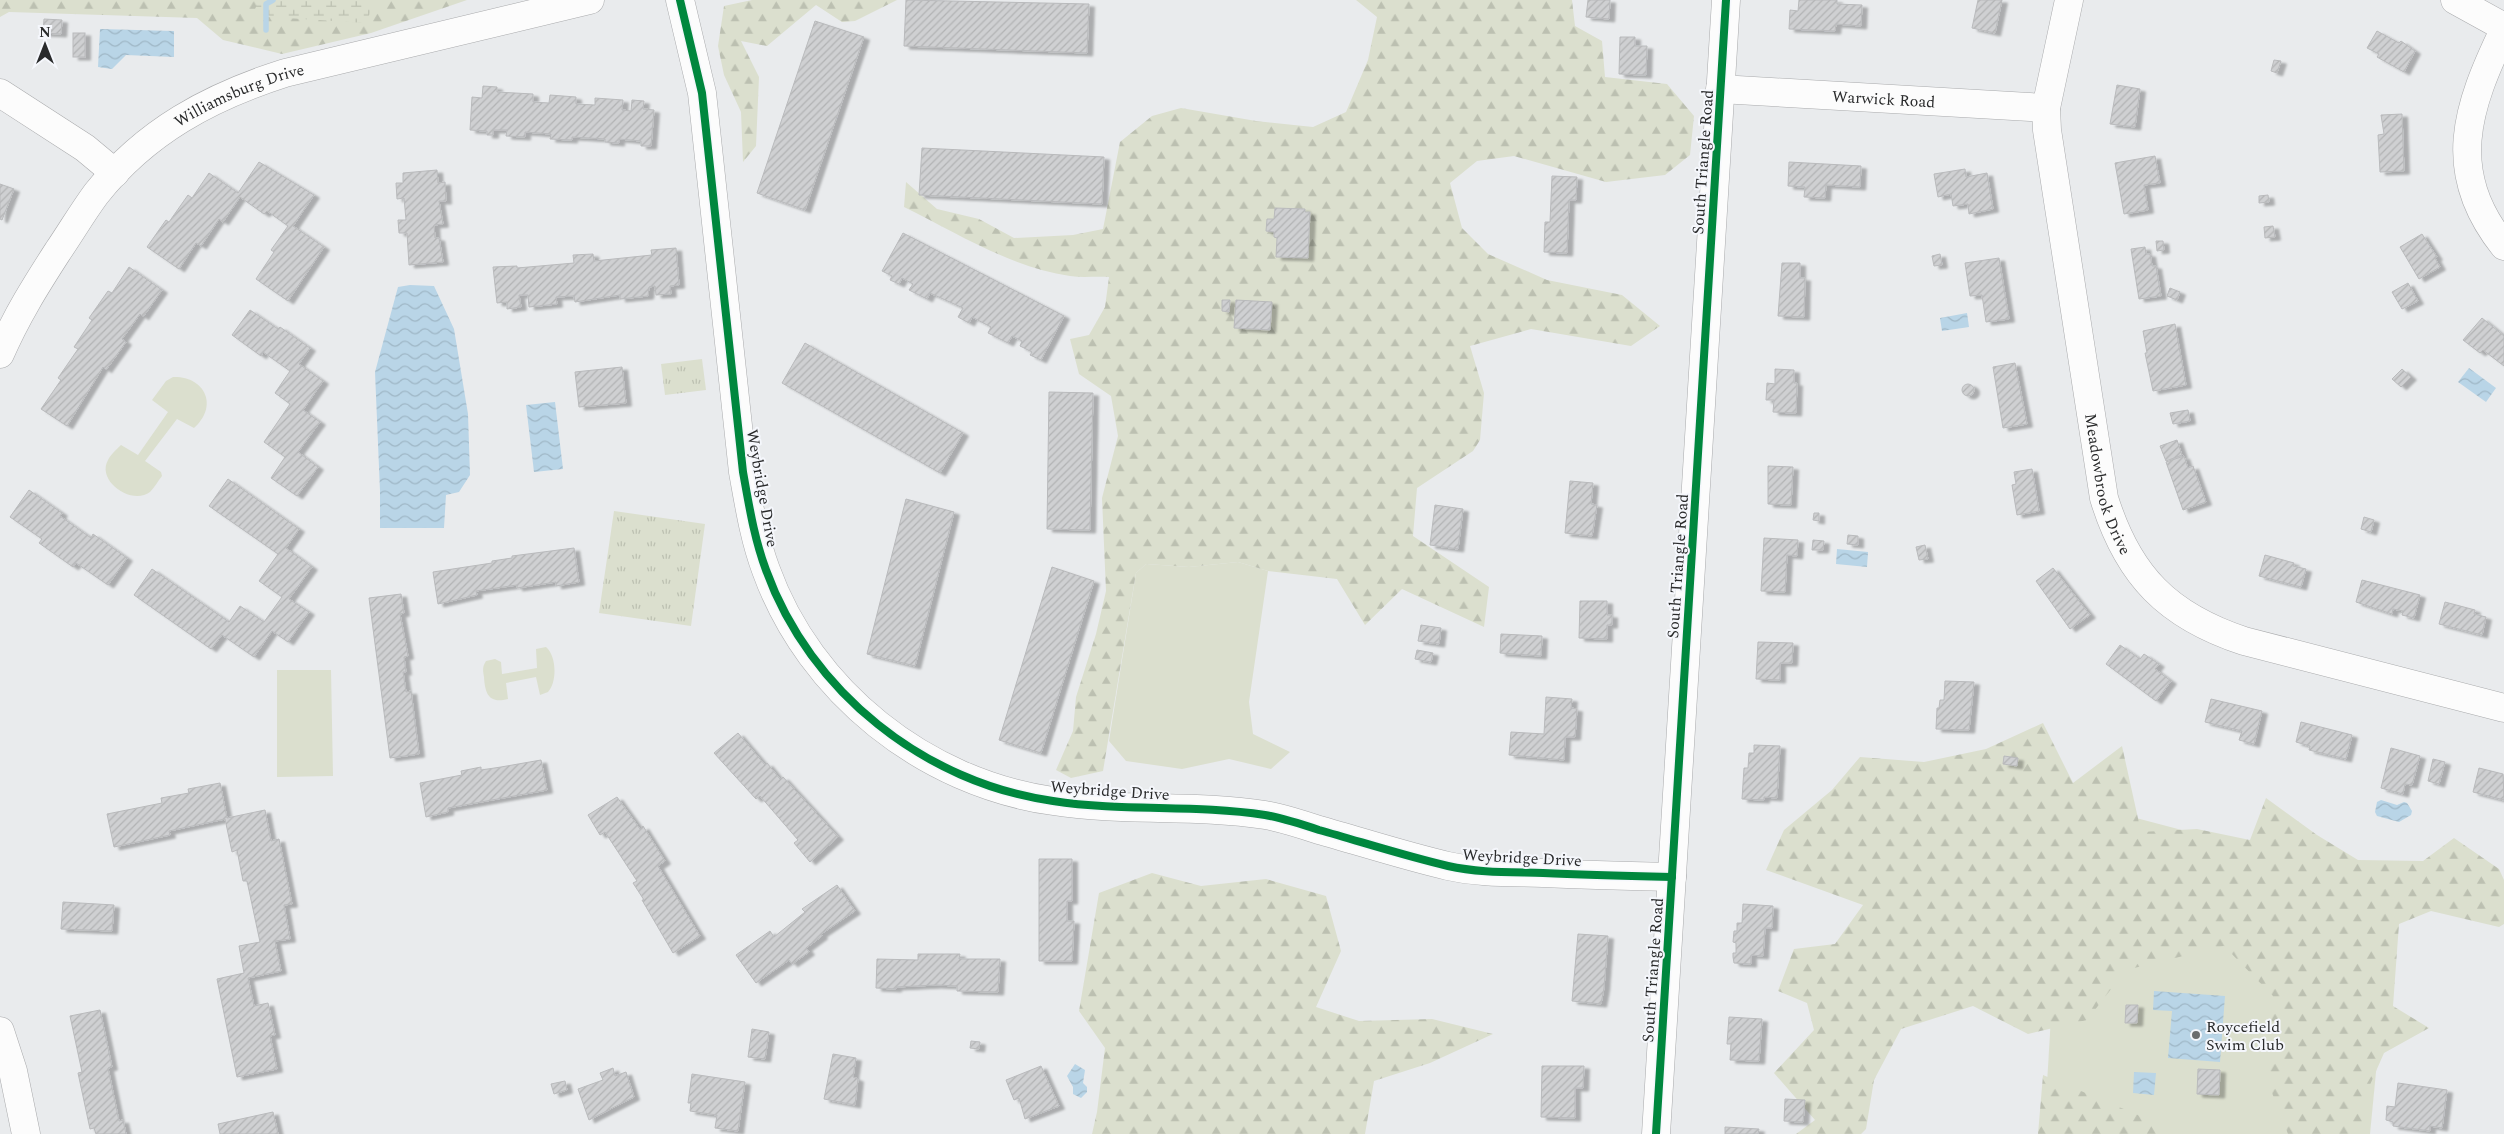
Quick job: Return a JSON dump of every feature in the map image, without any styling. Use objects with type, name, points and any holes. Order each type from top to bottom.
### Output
[{"type":"street","name":"Williamsburg Drive","points":[[0,354],[11,328],[35,286],[81,214],[115,172],[135,152],[159,133],[193,111],[239,88],[285,73],[590,0]]},
{"type":"street","name":"Weybridge Drive","points":[[680,0],[702,93],[743,472],[754,534],[766,570],[792,626],[836,685],[858,708],[889,733],[936,763],[994,790],[1052,801],[1088,805],[1238,811],[1270,816],[1450,866],[1481,872],[1672,877]]},
{"type":"street","name":"South Triangle Road","points":[[1656,1134],[1726,0]]},
{"type":"street","name":"Meadowbrook Drive","points":[[2069,0],[2046,108],[2046,130],[2104,498],[2114,529],[2127,554],[2143,577],[2164,599],[2189,619],[2217,632],[2244,641],[2504,708]]},
{"type":"street","points":[[2455,0],[2504,28],[2478,84],[2467,130],[2467,156],[2473,185],[2482,212],[2504,246]]},
{"type":"street","name":"Warwick Road","points":[[1720,89],[2046,108]]},
{"type":"street","points":[[0,93],[85,148],[115,172]]},
{"type":"street","points":[[0,1031],[12,1071],[26,1134]]},
{"type":"green space","points":[[0,0],[467,0],[371,33],[282,54],[223,40],[197,18],[9,12],[0,17]]},
{"type":"green space","points":[[259,0],[375,0],[366,23],[252,16]]},
{"type":"green space","points":[[752,0],[897,0],[855,21],[842,22],[816,5],[767,46],[741,41],[759,77],[756,146],[743,162],[741,112],[724,75],[718,46],[724,6]]},
{"type":"green space","points":[[1356,0],[1572,0],[1575,26],[1602,41],[1605,77],[1667,84],[1694,116],[1690,155],[1665,175],[1606,182],[1514,156],[1477,161],[1450,183],[1462,228],[1488,254],[1547,280],[1622,295],[1660,326],[1631,346],[1531,329],[1470,346],[1484,393],[1480,440],[1473,451],[1417,488],[1413,536],[1489,587],[1484,627],[1402,589],[1365,625],[1337,579],[1268,571],[1238,562],[1189,567],[1146,564],[1136,573],[1103,771],[1071,778],[1056,770],[1073,731],[1076,697],[1096,634],[1106,591],[1102,498],[1118,436],[1111,396],[1079,374],[1070,339],[1089,335],[1105,307],[1109,277],[1075,277],[1048,272],[984,248],[904,207],[906,182],[937,209],[979,219],[1014,238],[1073,235],[1103,229],[1120,142],[1152,116],[1181,108],[1256,121],[1313,127],[1346,112],[1368,60],[1377,17]]},
{"type":"green space","points":[[702,359],[706,390],[665,395],[661,364]]},
{"type":"green space","points":[[173,377],[193,381],[200,387],[205,394],[207,402],[206,411],[194,428],[177,419],[145,461],[161,472],[162,476],[150,492],[143,496],[126,494],[111,483],[107,476],[108,460],[121,445],[138,455],[168,412],[152,400],[166,381]]},
{"type":"green space","points":[[614,511],[705,524],[691,626],[599,613]]},
{"type":"green space","points":[[1238,562],[1268,571],[1249,702],[1253,734],[1290,752],[1271,769],[1229,759],[1182,769],[1126,761],[1109,741],[1136,573],[1146,564],[1189,567]]},
{"type":"green space","points":[[546,647],[550,651],[555,670],[553,682],[548,692],[540,695],[536,677],[506,683],[508,699],[496,700],[489,696],[483,671],[486,661],[495,659],[501,662],[502,674],[537,668],[536,649]]},
{"type":"green space","points":[[277,670],[331,670],[333,776],[277,777]]},
{"type":"green space","points":[[2043,723],[2073,783],[2122,746],[2141,832],[2197,829],[2250,840],[2266,798],[2317,835],[2358,860],[2423,861],[2454,838],[2499,869],[2504,880],[2504,924],[2499,927],[2431,911],[2399,924],[2393,1006],[2429,1028],[2384,1053],[2362,1103],[2362,1134],[2288,1134],[2267,1080],[2273,996],[2224,946],[2126,970],[2087,1020],[2028,1034],[1973,1006],[1901,1029],[1874,1080],[1866,1129],[1861,1134],[1796,1134],[1815,1120],[1774,1073],[1814,1030],[1807,1003],[1778,991],[1794,949],[1835,944],[1863,905],[1766,870],[1784,830],[1832,790],[1860,757],[1924,762],[1986,749]]},
{"type":"green space","points":[[2064,799],[2394,886],[2370,1134],[2044,1134]]},
{"type":"green space","points":[[1152,873],[1201,886],[1266,879],[1326,896],[1341,951],[1316,1007],[1359,1021],[1432,1019],[1493,1034],[1430,1063],[1374,1081],[1365,1134],[1092,1134],[1097,1112],[1105,1048],[1079,1011],[1099,893]]},
{"type":"green space","points":[[2043,1075],[2138,1115],[2165,1134],[2038,1134]]},
{"type":"water","points":[[100,29],[174,31],[174,57],[126,55],[112,69],[98,67]]},
{"type":"water","points":[[410,285],[434,286],[454,329],[468,414],[470,475],[459,492],[446,495],[444,528],[380,528],[375,372],[398,287]]},
{"type":"water","points":[[1967,313],[1969,327],[1942,331],[1940,318]]},
{"type":"water","points":[[2469,368],[2496,388],[2486,402],[2458,382]]},
{"type":"water","points":[[555,402],[563,469],[534,472],[526,405]]},
{"type":"water","points":[[1837,549],[1868,552],[1867,567],[1836,564]]},
{"type":"water","points":[[2381,800],[2397,805],[2404,802],[2407,803],[2412,811],[2411,815],[2399,822],[2377,816],[2375,812],[2377,802]]},
{"type":"water","name":"Roycefield Swim Club","points":[[2154,991],[2225,996],[2220,1062],[2168,1058],[2172,1011],[2153,1010]]},
{"type":"water","points":[[1075,1064],[1085,1070],[1083,1083],[1087,1087],[1087,1092],[1081,1098],[1073,1094],[1073,1087],[1067,1076]]},
{"type":"water","points":[[2134,1072],[2156,1073],[2154,1095],[2133,1093]]},
{"type":"building","points":[[906,0],[1089,4],[1087,53],[904,46]]},
{"type":"building","points":[[1588,0],[1610,0],[1609,19],[1586,17]]},
{"type":"building","points":[[1799,0],[1837,0],[1837,4],[1862,5],[1861,26],[1836,24],[1835,31],[1789,29],[1790,10],[1798,11]]},
{"type":"building","points":[[1978,0],[2002,0],[1995,33],[1972,28]]},
{"type":"building","points":[[44,19],[62,20],[61,34],[43,33]]},
{"type":"building","points":[[815,21],[864,37],[805,210],[757,193]]},
{"type":"building","points":[[2377,31],[2399,43],[2401,41],[2415,51],[2404,72],[2377,57],[2379,54],[2367,48]]},
{"type":"building","points":[[73,33],[85,33],[85,57],[73,57]]},
{"type":"building","points":[[1620,37],[1635,37],[1635,46],[1647,46],[1646,75],[1619,74]]},
{"type":"building","points":[[2274,60],[2281,61],[2277,73],[2271,71]]},
{"type":"building","points":[[2117,85],[2140,89],[2135,127],[2110,124]]},
{"type":"building","points":[[483,86],[497,87],[497,92],[533,94],[533,102],[549,103],[550,95],[576,97],[576,104],[595,105],[595,98],[623,100],[622,110],[631,111],[632,100],[644,101],[643,109],[654,110],[651,146],[641,146],[641,141],[619,139],[619,143],[605,142],[605,139],[572,137],[572,140],[550,139],[551,134],[525,132],[525,137],[506,136],[507,130],[493,130],[493,135],[487,135],[487,131],[470,130],[472,97],[482,98]]},
{"type":"building","points":[[2402,114],[2404,171],[2380,172],[2378,135],[2384,134],[2381,115]]},
{"type":"building","points":[[922,148],[1104,157],[1102,204],[919,195]]},
{"type":"building","points":[[2155,156],[2160,183],[2144,185],[2148,210],[2124,214],[2115,163]]},
{"type":"building","points":[[259,162],[314,195],[293,226],[324,247],[288,301],[256,279],[274,252],[271,250],[288,226],[267,211],[264,214],[240,197],[223,222],[219,219],[201,246],[196,243],[179,269],[147,247],[166,220],[169,222],[188,195],[192,198],[209,173],[238,193]]},
{"type":"building","points":[[1789,162],[1861,166],[1860,187],[1826,185],[1825,198],[1804,197],[1805,187],[1788,186]]},
{"type":"building","points":[[1965,169],[1966,177],[1987,173],[1993,209],[1969,214],[1968,204],[1953,206],[1951,194],[1938,197],[1934,174]]},
{"type":"building","points":[[437,170],[438,183],[445,182],[446,201],[439,201],[443,224],[434,225],[435,238],[439,238],[443,262],[409,265],[407,233],[399,233],[398,220],[406,220],[404,198],[397,199],[396,183],[403,183],[403,173]]},
{"type":"building","points":[[1552,176],[1577,177],[1576,200],[1569,200],[1567,253],[1544,252],[1545,222],[1550,222]]},
{"type":"building","points":[[0,184],[14,189],[2,220],[0,219]]},
{"type":"building","points":[[2268,195],[2269,202],[2259,203],[2259,196]]},
{"type":"building","points":[[1275,208],[1305,209],[1305,212],[1310,212],[1308,258],[1276,257],[1277,238],[1274,237],[1274,232],[1266,231],[1267,219],[1274,219]]},
{"type":"building","points":[[2273,226],[2275,237],[2265,238],[2264,227]]},
{"type":"building","points":[[903,233],[1064,316],[1041,360],[1030,355],[1032,352],[1020,346],[1022,341],[1012,336],[1008,343],[988,333],[991,327],[972,317],[969,323],[958,317],[963,308],[930,293],[927,299],[909,290],[913,284],[902,278],[899,284],[890,280],[892,276],[882,271]]},
{"type":"building","points":[[2422,234],[2437,257],[2435,258],[2440,267],[2419,279],[2400,247]]},
{"type":"building","points":[[2156,241],[2163,241],[2164,250],[2157,251]]},
{"type":"building","points":[[2145,247],[2146,254],[2150,254],[2152,266],[2156,266],[2161,296],[2139,299],[2131,249]]},
{"type":"building","points":[[676,248],[679,285],[670,286],[671,294],[656,295],[655,286],[649,287],[648,296],[620,299],[620,295],[575,302],[574,296],[556,297],[557,304],[529,307],[528,295],[519,295],[521,307],[507,309],[507,302],[497,303],[493,267],[517,266],[517,268],[574,263],[573,255],[593,254],[594,261],[652,255],[651,250]]},
{"type":"building","points":[[1940,254],[1942,265],[1934,266],[1932,256]]},
{"type":"building","points":[[1999,258],[2009,319],[1986,322],[1982,295],[1970,296],[1965,263]]},
{"type":"building","points":[[1782,263],[1800,263],[1800,278],[1805,278],[1804,317],[1778,316]]},
{"type":"building","points":[[129,267],[162,290],[143,317],[140,314],[122,339],[126,342],[106,370],[103,367],[67,426],[41,409],[61,380],[58,378],[78,349],[74,347],[92,320],[89,318],[108,291],[112,293]]},
{"type":"building","points":[[2408,283],[2418,301],[2402,309],[2392,292]]},
{"type":"building","points":[[2170,288],[2180,292],[2177,300],[2167,296]]},
{"type":"building","points":[[1222,300],[1230,300],[1229,312],[1222,311]]},
{"type":"building","points":[[1236,300],[1272,302],[1270,330],[1234,328]]},
{"type":"building","points":[[250,310],[278,329],[280,327],[310,348],[299,364],[323,381],[303,410],[320,422],[298,452],[318,467],[297,496],[271,478],[285,457],[264,442],[290,404],[275,393],[290,371],[263,352],[261,356],[232,335]]},
{"type":"building","points":[[2482,318],[2504,336],[2504,366],[2483,350],[2480,353],[2463,340]]},
{"type":"building","points":[[2175,324],[2186,385],[2153,391],[2145,353],[2147,353],[2143,331]]},
{"type":"building","points":[[805,343],[963,433],[940,473],[782,383]]},
{"type":"building","points":[[2015,363],[2027,424],[2003,428],[1993,367]]},
{"type":"building","points":[[622,367],[626,403],[579,407],[575,372]]},
{"type":"building","points":[[1775,369],[1794,370],[1794,383],[1797,383],[1796,413],[1773,412],[1774,400],[1766,400],[1767,383],[1775,384]]},
{"type":"building","points":[[2402,369],[2411,377],[2401,387],[2392,379]]},
{"type":"building","points":[[1970,384],[1973,385],[1973,395],[1966,396],[1963,395],[1962,388],[1963,385]]},
{"type":"building","points":[[1049,392],[1093,393],[1090,530],[1047,529]]},
{"type":"building","points":[[2188,410],[2190,421],[2173,424],[2170,413]]},
{"type":"building","points":[[2177,440],[2182,455],[2166,461],[2160,446]]},
{"type":"building","points":[[2184,456],[2188,468],[2193,466],[2206,502],[2183,510],[2166,462]]},
{"type":"building","points":[[1768,466],[1793,467],[1791,505],[1768,504]]},
{"type":"building","points":[[2032,469],[2039,511],[2017,515],[2012,485],[2016,484],[2014,472]]},
{"type":"building","points":[[228,479],[299,529],[286,548],[312,567],[289,599],[309,612],[288,642],[272,631],[254,657],[222,635],[211,649],[134,595],[152,569],[229,622],[240,606],[264,622],[282,597],[259,581],[278,554],[209,506]]},
{"type":"building","points":[[1570,481],[1593,483],[1591,504],[1597,505],[1592,536],[1565,533]]},
{"type":"building","points":[[29,490],[62,513],[60,516],[91,538],[93,534],[127,558],[108,585],[76,563],[73,567],[39,543],[42,539],[10,517]]},
{"type":"building","points":[[906,499],[954,512],[915,666],[867,654]]},
{"type":"building","points":[[1435,505],[1463,509],[1458,549],[1430,545]]},
{"type":"building","points":[[1814,513],[1819,513],[1819,521],[1813,520]]},
{"type":"building","points":[[2364,517],[2374,520],[2371,532],[2361,529]]},
{"type":"building","points":[[1848,535],[1858,536],[1858,545],[1847,544]]},
{"type":"building","points":[[1764,538],[1798,540],[1797,556],[1787,555],[1785,592],[1761,591]]},
{"type":"building","points":[[1813,540],[1824,541],[1823,550],[1812,550]]},
{"type":"building","points":[[1925,545],[1928,559],[1919,560],[1916,547]]},
{"type":"building","points":[[574,548],[579,582],[556,586],[556,582],[517,588],[517,585],[476,591],[477,595],[438,604],[433,572],[492,563],[492,561],[512,558],[512,556]]},
{"type":"building","points":[[2265,555],[2294,563],[2293,566],[2306,569],[2301,587],[2259,576]]},
{"type":"building","points":[[1052,567],[1094,581],[1041,753],[999,740]]},
{"type":"building","points":[[2053,568],[2090,615],[2070,629],[2036,581]]},
{"type":"building","points":[[2362,580],[2420,595],[2414,618],[2402,615],[2403,611],[2393,609],[2392,614],[2356,602]]},
{"type":"building","points":[[401,594],[404,613],[400,614],[408,656],[404,657],[406,672],[403,672],[406,692],[411,691],[419,754],[390,758],[369,598]]},
{"type":"building","points":[[1580,601],[1607,601],[1607,615],[1612,615],[1612,625],[1607,625],[1607,639],[1579,638]]},
{"type":"building","points":[[2445,602],[2475,610],[2474,614],[2486,617],[2482,635],[2439,624]]},
{"type":"building","points":[[1421,625],[1441,628],[1439,644],[1418,641]]},
{"type":"building","points":[[1501,634],[1542,636],[1541,656],[1500,653]]},
{"type":"building","points":[[1758,642],[1793,643],[1792,663],[1780,663],[1780,680],[1756,679]]},
{"type":"building","points":[[2120,645],[2140,659],[2144,654],[2159,664],[2155,669],[2171,681],[2156,701],[2106,664]]},
{"type":"building","points":[[1417,650],[1433,653],[1431,662],[1415,659]]},
{"type":"building","points":[[1945,681],[1974,682],[1969,730],[1936,729],[1937,708],[1939,708],[1940,700],[1944,700]]},
{"type":"building","points":[[1546,697],[1572,699],[1571,708],[1577,709],[1575,737],[1565,737],[1564,760],[1509,755],[1511,732],[1544,734]]},
{"type":"building","points":[[2211,699],[2262,711],[2254,744],[2239,740],[2242,731],[2205,722]]},
{"type":"building","points":[[2301,722],[2352,735],[2346,759],[2309,750],[2310,746],[2296,742]]},
{"type":"building","points":[[738,733],[765,765],[767,763],[780,779],[783,777],[838,837],[810,862],[794,843],[798,840],[760,796],[756,799],[714,753]]},
{"type":"building","points":[[1754,745],[1780,746],[1777,798],[1764,797],[1764,800],[1742,799],[1744,768],[1748,768],[1749,753],[1754,753]]},
{"type":"building","points":[[2391,748],[2420,756],[2412,785],[2405,784],[2403,794],[2381,788]]},
{"type":"building","points":[[2004,756],[2018,758],[2017,766],[2003,764]]},
{"type":"building","points":[[2433,759],[2445,762],[2439,784],[2428,781]]},
{"type":"building","points":[[541,760],[547,790],[448,808],[448,812],[426,817],[420,783],[462,775],[461,771],[481,767],[481,770]]},
{"type":"building","points":[[2479,768],[2503,774],[2504,800],[2473,792]]},
{"type":"building","points":[[220,783],[227,818],[265,810],[271,841],[279,839],[292,904],[284,905],[290,939],[275,941],[281,971],[248,978],[254,1006],[268,1003],[275,1035],[270,1036],[277,1069],[237,1077],[217,979],[244,973],[239,946],[260,942],[247,881],[243,881],[237,850],[232,852],[225,819],[169,831],[170,835],[114,847],[107,814],[162,803],[161,798],[189,793],[188,789]]},
{"type":"building","points":[[617,797],[640,829],[643,826],[665,861],[658,866],[700,936],[673,953],[633,883],[637,881],[605,832],[600,835],[588,815]]},
{"type":"building","points":[[1039,859],[1072,859],[1072,901],[1067,901],[1067,921],[1074,921],[1072,961],[1039,961]]},
{"type":"building","points":[[837,885],[855,911],[821,934],[822,936],[806,948],[809,952],[792,964],[789,960],[756,983],[736,955],[770,931],[774,937],[805,912],[802,909]]},
{"type":"building","points":[[63,902],[114,905],[112,931],[61,929]]},
{"type":"building","points":[[1743,904],[1773,906],[1772,928],[1765,928],[1763,956],[1751,955],[1751,964],[1734,963],[1733,957],[1733,953],[1736,953],[1736,943],[1733,942],[1734,931],[1737,931],[1737,923],[1742,923]]},
{"type":"building","points":[[1578,934],[1608,936],[1601,1004],[1572,1001]]},
{"type":"building","points":[[918,954],[960,954],[959,959],[1000,959],[998,992],[957,991],[957,986],[936,985],[896,987],[896,989],[876,988],[877,959],[918,960]]},
{"type":"building","points":[[2126,1005],[2138,1005],[2137,1023],[2125,1023]]},
{"type":"building","points":[[100,1010],[112,1067],[108,1068],[119,1121],[123,1120],[126,1134],[96,1134],[94,1128],[90,1129],[78,1073],[82,1072],[70,1016]]},
{"type":"building","points":[[1729,1017],[1762,1019],[1759,1061],[1730,1060],[1731,1044],[1727,1044]]},
{"type":"building","points":[[752,1029],[769,1032],[765,1059],[748,1057]]},
{"type":"building","points":[[971,1041],[980,1042],[979,1049],[970,1048]]},
{"type":"building","points":[[833,1054],[856,1058],[853,1077],[858,1079],[855,1105],[824,1099]]},
{"type":"building","points":[[1041,1066],[1059,1106],[1025,1119],[1019,1098],[1014,1100],[1006,1080]]},
{"type":"building","points":[[1542,1066],[1584,1066],[1583,1088],[1575,1088],[1575,1118],[1541,1117]]},
{"type":"building","points":[[613,1068],[615,1076],[626,1072],[634,1097],[589,1120],[578,1089],[603,1080],[600,1073]]},
{"type":"building","points":[[2198,1069],[2220,1070],[2219,1095],[2197,1094]]},
{"type":"building","points":[[692,1074],[745,1082],[738,1131],[715,1128],[717,1115],[690,1111],[691,1103],[688,1103]]},
{"type":"building","points":[[565,1081],[567,1090],[554,1094],[551,1084]]},
{"type":"building","points":[[2398,1083],[2447,1090],[2442,1128],[2430,1126],[2430,1131],[2393,1126],[2393,1122],[2386,1120],[2387,1106],[2395,1107]]},
{"type":"building","points":[[1785,1099],[1805,1100],[1803,1122],[1784,1121]]},
{"type":"building","points":[[273,1112],[278,1134],[220,1134],[218,1124]]},
{"type":"building","points":[[1725,1127],[1759,1129],[1758,1134],[1725,1134]]},
{"type":"waterway","points":[[266,30],[266,4],[273,0]]},
{"type":"cycle path","points":[[680,0],[702,93],[743,472],[758,546],[766,570],[786,614],[811,655],[842,692],[878,724],[918,752],[960,774],[1006,791],[1053,801],[1265,815],[1292,821],[1416,858],[1471,870],[1672,877]]},
{"type":"cycle path","points":[[1656,1134],[1726,0]]},
{"type":"place","name":"Roycefield Swim Club","points":[[2196,1035]]}]
